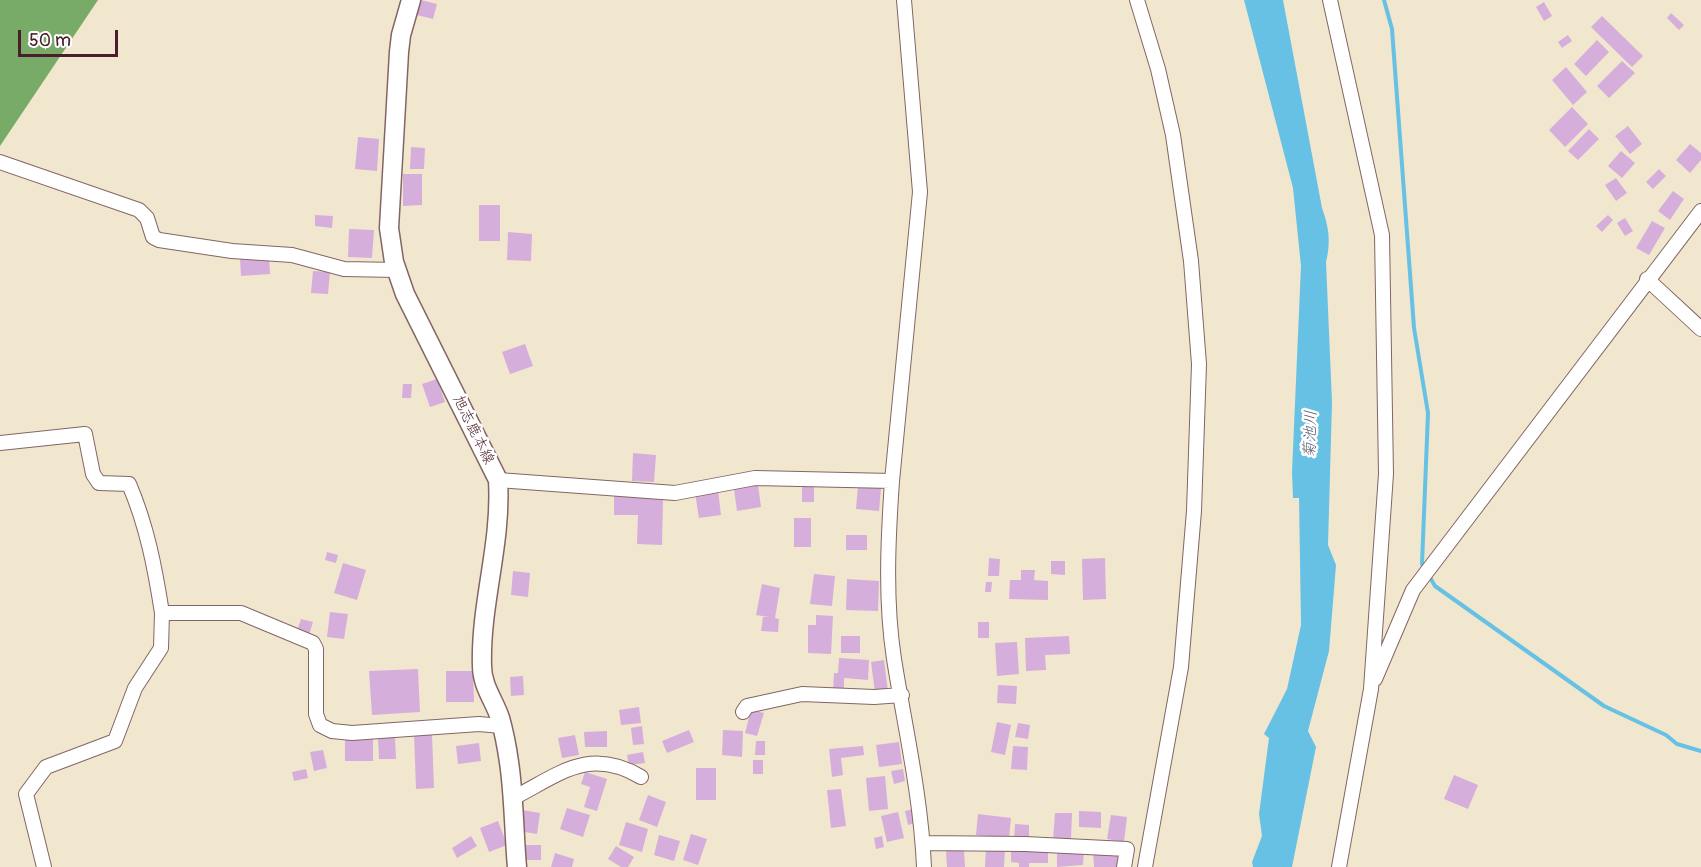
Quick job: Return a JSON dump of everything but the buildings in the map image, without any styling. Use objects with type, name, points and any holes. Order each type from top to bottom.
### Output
[{"type":"main road","name":"旭志鹿本線","points":[[411,0],[400,35],[389,228],[397,270],[405,294],[498,480],[498,526],[482,636],[482,669],[486,689],[501,726],[510,764],[517,867]]},
{"type":"street","points":[[904,0],[920,192],[892,481],[887,571],[894,661],[902,695],[923,843],[924,867]]},
{"type":"street","points":[[1137,0],[1158,69],[1173,135],[1191,261],[1199,364],[1194,511],[1182,656],[1170,738],[1145,867]]},
{"type":"street","points":[[1330,0],[1382,236],[1386,474],[1371,689],[1339,867]]},
{"type":"street","points":[[0,162],[139,210],[147,219],[153,237],[159,240],[292,255],[344,269],[397,270]]},
{"type":"street","points":[[1371,689],[1413,590],[1647,279],[1701,211]]},
{"type":"street","points":[[1647,279],[1701,329]]},
{"type":"street","points":[[0,443],[85,434],[93,474],[99,483],[129,484],[141,512],[152,551],[162,613],[161,648],[135,688],[115,741],[46,767],[26,794],[44,867]]},
{"type":"street","points":[[498,480],[675,493],[755,478],[892,481]]},
{"type":"street","points":[[162,613],[241,613],[313,643],[316,649],[316,714],[320,726],[332,731],[352,733],[479,724],[501,726]]},
{"type":"street","points":[[743,712],[747,705],[802,694],[874,697],[902,695]]},
{"type":"street","points":[[511,799],[586,763],[609,762],[641,777]]},
{"type":"street","points":[[923,843],[1025,844],[1127,849],[1124,867]]},
{"type":"green space","points":[[0,0],[98,0],[0,146]]},
{"type":"water","name":"菊池川","points":[[1244,0],[1283,0],[1328,235],[1326,262],[1332,402],[1328,545],[1336,565],[1329,651],[1308,731],[1316,747],[1292,867],[1253,867],[1252,862],[1262,836],[1259,814],[1269,738],[1264,734],[1287,689],[1301,625],[1299,498],[1293,498],[1292,472],[1301,266],[1293,188]]},
{"type":"waterway","points":[[1384,0],[1392,29],[1414,328],[1428,413],[1422,564],[1424,568]]},
{"type":"waterway","points":[[1428,574],[1435,586],[1604,706],[1666,735],[1677,744],[1701,751]]}]
